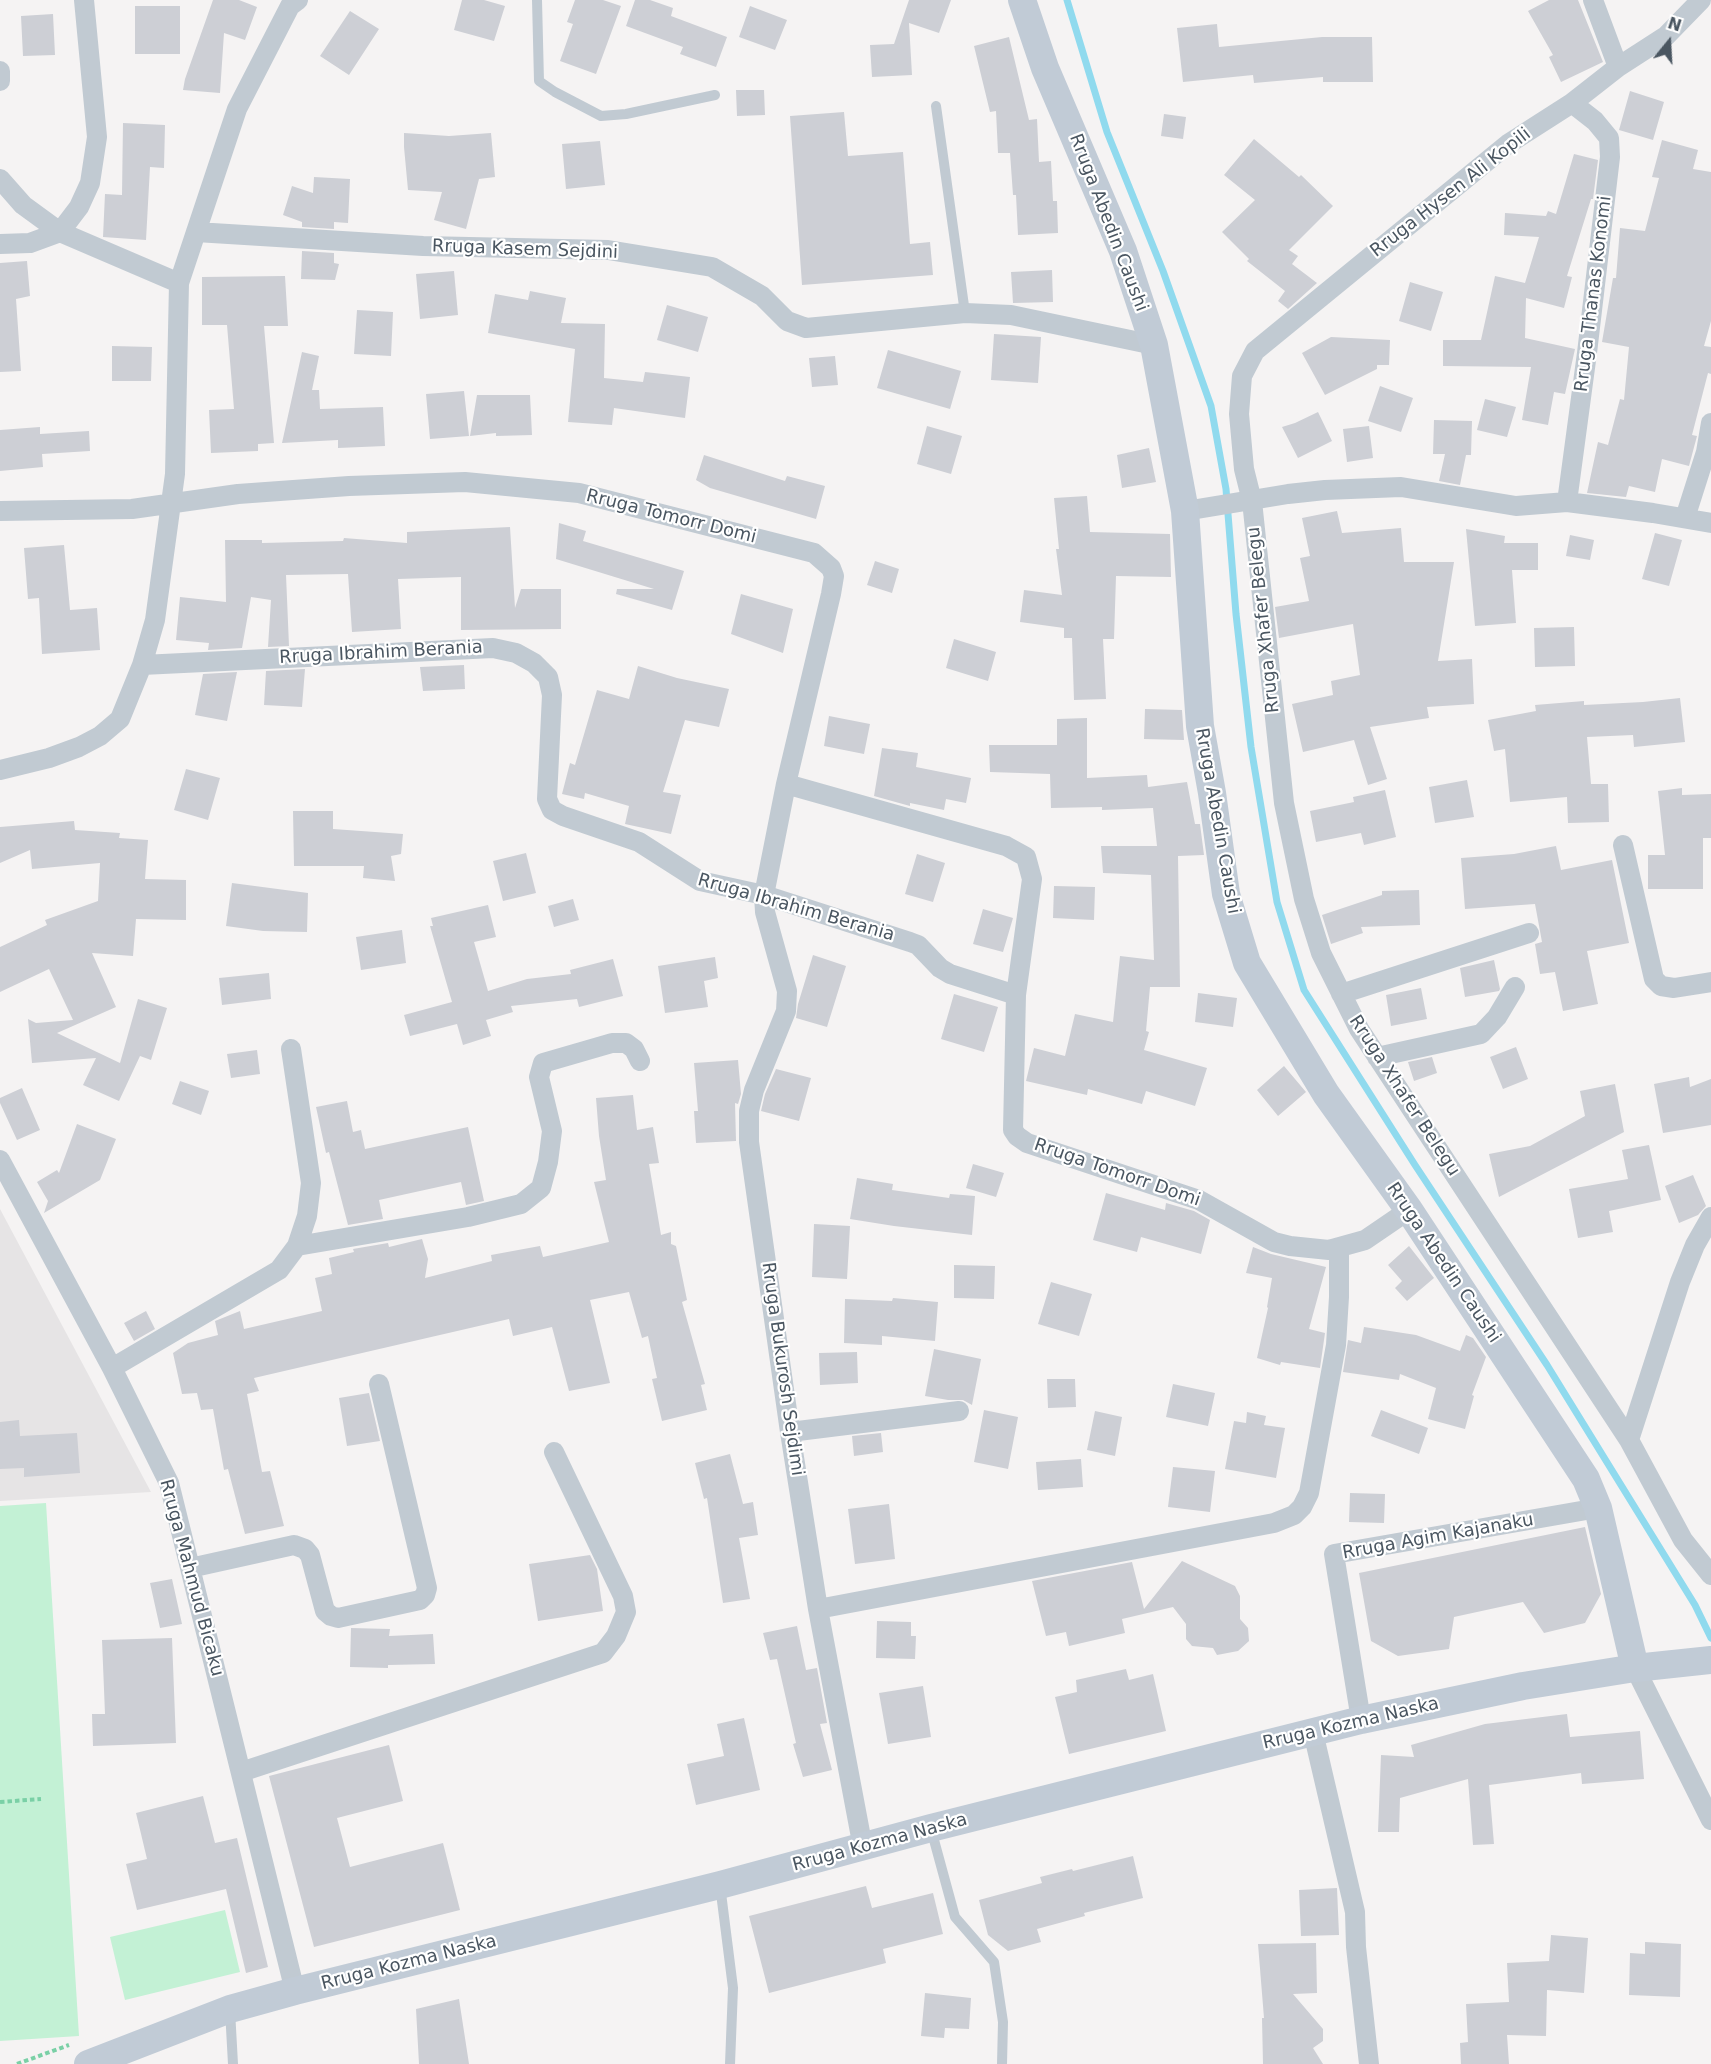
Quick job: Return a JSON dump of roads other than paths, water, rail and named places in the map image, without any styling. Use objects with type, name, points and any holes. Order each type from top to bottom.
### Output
[{"type":"main road","name":"Rruga Abedin Caushi","points":[[1022,0],[1045,68],[1123,251],[1154,345],[1196,510],[1200,726],[1226,894],[1247,963],[1326,1094],[1409,1210],[1586,1479],[1598,1508],[1635,1668]]},
{"type":"main road","name":"Rruga Kozma Naska","points":[[88,2064],[230,2009],[295,1991],[720,1885],[931,1828],[1361,1720],[1523,1686],[1635,1668],[1711,1660]]},
{"type":"street","points":[[0,244],[30,243],[60,232],[79,207],[90,183],[97,137],[84,0]]},
{"type":"street","points":[[0,770],[49,758],[100,736],[120,719],[142,665],[155,620],[175,474],[179,283],[237,109],[290,6],[297,0]]},
{"type":"street","points":[[1593,0],[1618,67]]},
{"type":"street","name":"Rruga Hysen Ali Kopili","points":[[1242,376],[1255,351],[1508,144],[1572,103],[1618,67],[1666,36],[1701,0]]},
{"type":"street","points":[[0,71],[0,81]]},
{"type":"street","name":"Rruga Thanas Konomi","points":[[1567,502],[1585,375],[1610,157],[1609,138],[1595,121],[1572,103]]},
{"type":"street","points":[[0,179],[23,205],[60,232],[179,283]]},
{"type":"street","name":"Rruga Kasem Sejdini","points":[[196,232],[423,246],[619,252],[712,267],[762,296],[787,321],[806,328],[965,313],[1011,315],[1154,345]]},
{"type":"street","name":"Rruga Xhafer Belegu","points":[[1242,376],[1239,414],[1247,502],[1284,803],[1304,899],[1321,952],[1359,1029],[1629,1440],[1683,1540],[1711,1575]]},
{"type":"street","points":[[1685,518],[1706,452],[1711,423]]},
{"type":"street","name":"Rruga Tomorr Domi","points":[[171,502],[238,494],[349,486],[465,482],[520,486],[579,493],[814,554],[831,568],[834,576],[786,784],[764,895]]},
{"type":"street","points":[[1196,510],[1325,490],[1401,487],[1516,506],[1567,502],[1711,523]]},
{"type":"street","points":[[0,511],[132,509],[171,502]]},
{"type":"street","name":"Rruga Ibrahim Berania","points":[[142,665],[493,648],[516,653],[534,663],[548,677],[552,695],[547,799],[552,810],[563,816],[639,842],[700,881],[764,895],[910,942],[918,945],[940,968],[950,974],[1016,995]]},
{"type":"street","name":"Rruga Tomorr Domi","points":[[786,784],[1006,846],[1026,856],[1032,879],[1016,995],[1013,1130],[1027,1143],[1199,1200],[1274,1242],[1305,1249],[1329,1250],[1365,1240],[1409,1210]]},
{"type":"street","points":[[1623,845],[1654,979],[1660,986],[1674,988],[1711,982]]},
{"type":"street","name":"Rruga Bukurosh Sejdimi","points":[[764,895],[765,912],[787,991],[786,1011],[754,1090],[749,1111],[749,1142],[790,1432],[818,1609],[863,1848]]},
{"type":"street","points":[[1341,994],[1529,933]]},
{"type":"street","points":[[1377,1057],[1481,1034],[1497,1017],[1515,987]]},
{"type":"street","points":[[297,1245],[468,1217],[521,1203],[541,1188],[548,1162],[552,1131],[538,1077],[543,1063],[612,1043],[626,1043],[634,1048],[640,1061]]},
{"type":"street","points":[[112,1368],[279,1270],[297,1245],[307,1216],[311,1183],[291,1049]]},
{"type":"street","name":"Rruga Mahmud Bicaku","points":[[0,1160],[112,1368],[169,1483],[295,1991]]},
{"type":"street","points":[[1629,1440],[1680,1281],[1695,1245],[1711,1217]]},
{"type":"street","points":[[818,1609],[1274,1523],[1294,1515],[1302,1507],[1309,1493],[1336,1345],[1339,1248]]},
{"type":"street","points":[[190,1568],[294,1545],[305,1549],[310,1555],[325,1611],[331,1616],[338,1618],[420,1600],[427,1588],[379,1384]]},
{"type":"street","points":[[790,1432],[959,1411]]},
{"type":"street","points":[[241,1772],[603,1653],[616,1636],[626,1612],[622,1596],[554,1452]]},
{"type":"street","name":"Rruga Agim Kajanaku","points":[[1361,1720],[1334,1554],[1598,1508]]},
{"type":"street","points":[[1635,1668],[1711,1820]]},
{"type":"street","points":[[1313,1732],[1354,1912],[1369,2064]]},
{"type":"lane","points":[[537,0],[539,81],[555,92],[601,116],[626,114],[715,94]]},
{"type":"lane","points":[[936,106],[965,313]]},
{"type":"lane","points":[[931,1828],[955,1917],[993,1962],[1003,2022],[1002,2064]]},
{"type":"lane","points":[[720,1885],[733,1988],[730,2064]]},
{"type":"lane","points":[[230,2009],[233,2064]]},
{"type":"waterway","points":[[1067,0],[1107,132],[1163,271],[1211,406],[1226,489],[1236,614],[1251,747],[1277,902],[1304,990],[1415,1165],[1547,1365],[1695,1605],[1711,1638]]}]
